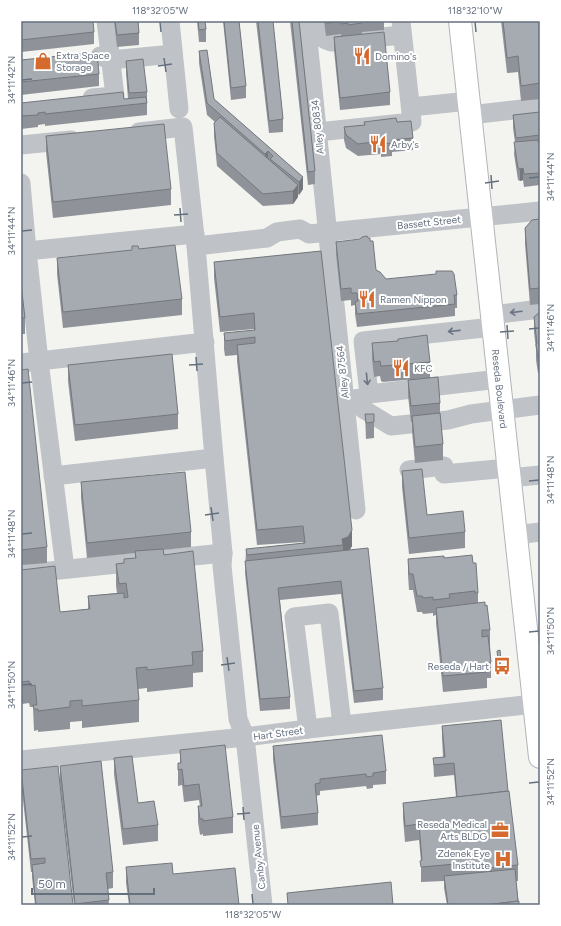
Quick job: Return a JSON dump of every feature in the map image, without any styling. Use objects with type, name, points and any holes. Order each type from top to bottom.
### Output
[{"type":"main road","name":"Reseda Boulevard","points":[[460,21],[540,755]]},
{"type":"street","points":[[76,100],[115,96],[106,21]]},
{"type":"street","points":[[170,21],[179,109]]},
{"type":"street","name":"Alley 80834","points":[[306,21],[318,132],[318,233]]},
{"type":"street","points":[[318,21],[320,35],[324,40],[331,42],[402,28],[412,122],[318,132]]},
{"type":"street","points":[[81,57],[96,55],[110,60],[173,54]]},
{"type":"street","points":[[411,107],[540,107]]},
{"type":"street","name":"Canby Avenue","points":[[121,134],[183,127],[196,240],[223,553],[222,566],[238,719],[245,737],[263,905]]},
{"type":"street","points":[[21,145],[90,137]]},
{"type":"street","points":[[21,183],[27,251],[30,362],[53,476],[65,569]]},
{"type":"street","name":"Bassett Street","points":[[318,233],[540,211]]},
{"type":"street","points":[[27,251],[196,240],[267,238],[278,245],[302,242],[318,233]]},
{"type":"street","name":"Alley 87564","points":[[318,233],[345,400],[356,510]]},
{"type":"street","points":[[499,379],[369,394],[363,341],[493,321],[540,310]]},
{"type":"street","points":[[30,362],[205,342]]},
{"type":"street","points":[[345,400],[362,398],[363,410],[391,426],[448,420],[471,414],[540,405]]},
{"type":"street","points":[[53,476],[214,458]]},
{"type":"street","points":[[409,470],[444,466],[444,474],[509,473],[540,475]]},
{"type":"street","points":[[516,535],[540,532]]},
{"type":"street","points":[[21,574],[223,553]]},
{"type":"street","points":[[308,729],[294,617],[329,613],[342,725]]},
{"type":"street","name":"Hart Street","points":[[21,760],[245,737],[534,704]]},
{"type":"building","points":[[21,21],[93,21],[94,32],[21,40]]},
{"type":"building","points":[[115,21],[138,21],[139,33],[117,35]]},
{"type":"building","points":[[198,21],[205,21],[206,29],[199,30]]},
{"type":"building","points":[[224,21],[239,21],[246,86],[231,88]]},
{"type":"building","points":[[258,21],[273,21],[283,119],[269,121]]},
{"type":"building","points":[[292,21],[299,21],[315,171],[308,172]]},
{"type":"building","points":[[326,21],[362,21],[362,23],[348,25],[348,23],[341,24],[341,22],[326,23]]},
{"type":"building","points":[[503,21],[540,21],[540,83],[521,86],[518,56],[507,58]]},
{"type":"building","points":[[384,32],[390,92],[340,98],[334,37]]},
{"type":"building","points":[[207,50],[214,99],[303,177],[299,182],[270,159],[273,156],[268,151],[265,154],[207,103],[199,51]]},
{"type":"building","points":[[97,52],[99,74],[21,82],[21,60]]},
{"type":"building","points":[[143,59],[147,92],[129,93],[126,61]]},
{"type":"building","points":[[123,92],[124,99],[146,97],[147,103],[45,114],[45,112],[38,113],[38,115],[21,116],[21,103]]},
{"type":"building","points":[[540,112],[540,135],[516,138],[513,115]]},
{"type":"building","points":[[220,117],[298,185],[293,191],[263,194],[217,153],[214,123]]},
{"type":"building","points":[[396,118],[397,122],[411,121],[413,138],[392,140],[392,143],[381,144],[381,141],[358,144],[346,135],[344,127],[365,125],[364,122]]},
{"type":"building","points":[[164,124],[171,189],[53,202],[46,136]]},
{"type":"building","points":[[538,140],[538,142],[540,142],[540,173],[524,174],[523,168],[518,168],[514,142]]},
{"type":"building","points":[[540,219],[540,288],[530,289],[525,228],[532,220]]},
{"type":"building","points":[[367,236],[370,238],[370,241],[373,241],[376,270],[386,279],[436,274],[436,271],[452,271],[454,274],[457,295],[454,295],[455,304],[357,314],[355,302],[358,301],[357,293],[351,293],[351,288],[341,289],[336,242],[360,239]]},
{"type":"building","points":[[175,245],[182,299],[63,312],[57,258],[132,250],[132,246],[138,246],[139,249]]},
{"type":"building","points":[[321,251],[352,530],[348,537],[342,539],[343,545],[247,555],[246,549],[305,543],[303,526],[257,530],[237,345],[255,343],[255,337],[225,341],[224,333],[255,330],[254,313],[220,317],[214,262]]},
{"type":"building","points":[[21,284],[25,318],[21,318]]},
{"type":"building","points":[[540,312],[540,357],[538,358],[534,317]]},
{"type":"building","points":[[427,335],[430,362],[381,366],[380,361],[374,362],[372,343],[398,341],[398,339]]},
{"type":"building","points":[[172,354],[178,414],[75,425],[68,365]]},
{"type":"building","points":[[28,369],[47,547],[21,550],[21,370]]},
{"type":"building","points":[[438,377],[440,403],[411,406],[408,380]]},
{"type":"building","points":[[440,413],[443,444],[415,447],[412,416]]},
{"type":"building","points":[[365,414],[374,414],[374,422],[366,423]]},
{"type":"building","points":[[422,469],[427,515],[463,511],[465,532],[409,538],[402,471]]},
{"type":"building","points":[[185,472],[191,532],[87,543],[81,482]]},
{"type":"building","points":[[368,548],[383,688],[354,691],[341,581],[278,588],[290,697],[260,699],[245,561]]},
{"type":"building","points":[[163,549],[164,555],[193,551],[203,651],[192,652],[193,665],[147,670],[147,667],[136,668],[139,700],[82,706],[82,700],[70,701],[70,707],[38,711],[38,709],[34,709],[33,705],[37,705],[35,685],[30,686],[29,681],[22,682],[21,677],[21,570],[55,566],[60,612],[90,609],[88,596],[124,593],[124,598],[128,597],[126,583],[119,584],[116,564],[124,563],[124,559],[136,558],[135,551]]},
{"type":"building","points":[[472,555],[473,563],[476,563],[478,593],[475,593],[475,591],[449,594],[450,598],[433,600],[433,597],[423,598],[422,596],[417,596],[413,574],[409,574],[408,559],[444,556],[444,558]]},
{"type":"building","points":[[485,602],[485,606],[487,605],[490,630],[482,630],[482,637],[488,636],[491,662],[486,663],[487,672],[443,676],[436,608]]},
{"type":"building","points":[[500,650],[501,660],[498,660],[497,651]]},
{"type":"building","points":[[501,720],[508,791],[457,797],[454,763],[434,765],[433,758],[445,757],[442,726]]},
{"type":"building","points":[[382,735],[386,771],[373,773],[373,776],[367,777],[366,774],[320,779],[320,783],[315,784],[318,813],[281,817],[273,746]]},
{"type":"building","points":[[225,745],[233,817],[203,821],[203,819],[200,819],[198,806],[202,806],[199,784],[184,786],[182,769],[178,770],[178,763],[181,763],[180,750]]},
{"type":"building","points":[[132,756],[138,803],[154,801],[158,825],[123,829],[114,758]]},
{"type":"building","points":[[101,761],[113,872],[106,873],[109,900],[75,904],[60,766]]},
{"type":"building","points":[[58,766],[73,905],[36,905],[32,865],[45,863],[45,858],[31,859],[21,770]]},
{"type":"building","points":[[509,791],[518,865],[457,871],[456,864],[421,867],[420,861],[422,860],[419,824],[405,826],[403,803]]},
{"type":"building","points":[[172,863],[173,874],[235,868],[239,905],[130,905],[126,867]]},
{"type":"building","points":[[515,869],[518,901],[486,905],[448,905],[444,876]]},
{"type":"building","points":[[391,882],[393,905],[288,905],[287,893]]},
{"type":"building","points":[[519,901],[519,905],[486,905]]},
{"type":"place","name":"Domino's","points":[[362,56]]},
{"type":"place","name":"Extra Space Storage","points":[[43,61]]},
{"type":"place","name":"Arby's","points":[[378,144]]},
{"type":"place","name":"Ramen Nippon","points":[[367,299]]},
{"type":"place","name":"KFC","points":[[401,368]]},
{"type":"place","name":"Reseda / Hart","points":[[502,666]]},
{"type":"place","name":"Reseda Medical Arts BLDG","points":[[500,830]]},
{"type":"place","name":"Zdenek Eye Institute","points":[[503,859]]}]
